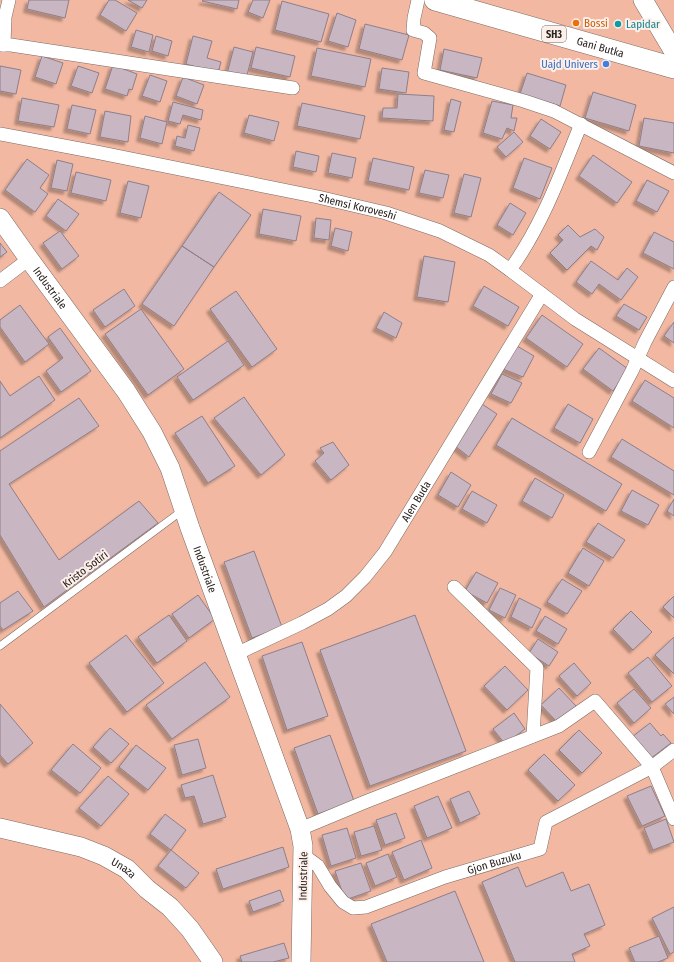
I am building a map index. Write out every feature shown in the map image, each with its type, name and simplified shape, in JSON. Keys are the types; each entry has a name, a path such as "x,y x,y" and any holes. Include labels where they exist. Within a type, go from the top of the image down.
{"main road":[{"name":"Gani Butka","path":"435,0 674,68"},
{"path":"643,0 674,52"},
{"name":"Industriale","path":"0,218 126,391 152,432 170,468 300,829 303,846 301,962"},
{"name":"Unaza","path":"0,828 81,847 104,856 127,869 170,907 190,929 213,962"}],"street":[{"path":"418,0 413,30 424,33 430,38 424,73 524,100 554,111 674,173"},
{"path":"6,3 2,45 293,88"},
{"path":"510,270 523,252 543,216 581,124"},
{"name":"Shemsi Koroveshi","path":"0,134 250,183 386,214 440,231 489,255 575,319 674,381"},
{"path":"0,281 29,259"},
{"path":"589,452 674,287"},
{"name":"Alen Buda","path":"236,654 328,609 346,596 365,577 385,552 542,294"},
{"path":"454,587 537,668 533,736"},
{"path":"300,829 372,799 559,726 595,701 652,767 674,819"},
{"name":"Gjon Buzuku","path":"303,855 318,866 330,886 343,902 353,908 366,907 445,877 540,849 546,822 652,767 674,750"}],"lane":[{"name":"Kristo Sotiri","path":"0,646 184,510"}],"shaded area":[{"path":"0,0 674,0 674,962 0,962"}],"building":[{"path":"29,0 69,0 65,18 27,9"},
{"path":"109,0 115,0 137,13 126,31 100,15"},
{"path":"128,0 147,0 142,8"},
{"path":"239,0 237,9 202,1"},
{"path":"253,0 270,0 263,18 248,12"},
{"path":"282,1 329,14 321,42 275,30"},
{"path":"337,13 356,20 348,47 328,41"},
{"path":"365,24 409,35 402,60 359,49"},
{"path":"136,30 153,35 149,52 131,47"},
{"path":"156,36 172,41 168,56 152,51"},
{"path":"193,36 212,41 207,58 221,62 218,73 186,64"},
{"path":"234,47 253,52 246,79 227,74"},
{"path":"256,47 295,56 290,77 251,68"},
{"path":"317,48 371,59 365,87 311,76"},
{"path":"444,49 482,58 477,78 440,70"},
{"path":"42,56 63,63 56,84 35,77"},
{"path":"113,65 137,74 132,90 129,89 127,96 105,89"},
{"path":"0,66 21,70 16,94 0,91"},
{"path":"78,66 99,73 92,93 71,86"},
{"path":"382,68 409,72 406,93 379,89"},
{"path":"527,73 566,85 560,106 520,94"},
{"path":"150,75 167,81 160,102 142,96"},
{"path":"183,77 204,85 197,104 176,96"},
{"path":"593,92 636,105 629,131 585,118"},
{"path":"398,94 434,96 433,121 382,118 383,108 397,108"},
{"path":"22,98 59,105 54,127 18,121"},
{"path":"451,99 461,102 454,132 444,130"},
{"path":"492,101 513,105 511,118 517,118 514,131 507,128 502,139 483,133"},
{"path":"173,102 203,110 201,120 183,115 180,124 168,121"},
{"path":"302,103 365,116 360,139 297,126"},
{"path":"72,105 96,110 90,134 67,129"},
{"path":"105,111 131,116 128,142 100,137"},
{"path":"249,115 279,122 274,141 244,133"},
{"path":"145,116 167,122 162,144 140,138"},
{"path":"644,118 674,123 674,153 639,146"},
{"path":"541,119 561,132 550,149 530,136"},
{"path":"188,125 200,128 194,151 175,146 177,136 185,138"},
{"path":"514,132 523,142 506,157 497,147"},
{"path":"296,151 319,156 316,172 293,167"},
{"path":"332,153 356,158 352,178 328,173"},
{"path":"593,155 632,182 617,203 579,176"},
{"path":"373,158 414,167 409,190 368,181"},
{"path":"524,158 552,168 540,199 513,188"},
{"path":"27,159 49,175 40,188 48,194 35,212 5,190"},
{"path":"57,160 73,164 67,191 51,188"},
{"path":"425,170 449,175 443,198 419,193"},
{"path":"76,172 111,180 106,201 71,193"},
{"path":"464,174 481,178 471,217 454,213"},
{"path":"647,180 669,191 657,212 636,201"},
{"path":"128,181 149,186 141,218 120,213"},
{"path":"219,192 251,215 214,267 182,246"},
{"path":"58,199 79,214 66,231 46,216"},
{"path":"510,203 526,213 513,235 497,225"},
{"path":"263,209 301,216 296,241 259,234"},
{"path":"316,218 331,220 329,240 314,238"},
{"path":"568,225 580,237 595,229 604,237 597,250 591,246 567,270 550,253 563,240 558,235"},
{"path":"335,228 352,232 348,251 331,246"},
{"path":"60,231 79,256 62,269 43,243"},
{"path":"654,232 674,242 674,269 643,253"},
{"path":"0,243 7,252 0,257"},
{"path":"182,246 214,267 174,326 142,304"},
{"path":"424,256 455,262 448,302 417,297"},
{"path":"591,261 618,280 627,268 638,277 621,300 599,284 592,294 576,282"},
{"path":"484,286 519,307 508,326 473,306"},
{"path":"124,289 135,306 105,327 93,310"},
{"path":"236,291 277,349 252,367 210,309"},
{"path":"624,304 647,317 639,330 616,316"},
{"path":"20,305 49,344 25,362 0,327 0,320"},
{"path":"141,309 184,369 148,395 105,334"},
{"path":"384,312 402,323 396,338 376,328"},
{"path":"542,315 583,344 567,367 526,338"},
{"path":"674,322 674,343 664,336"},
{"path":"60,328 91,371 61,392 46,371 63,358 48,337"},
{"path":"228,341 244,365 193,400 177,377"},
{"path":"517,346 534,356 523,377 503,369"},
{"path":"599,348 628,369 613,391 583,369"},
{"path":"502,374 522,383 511,403 491,394"},
{"path":"39,376 55,400 0,438 0,381 10,396"},
{"path":"645,380 674,398 674,428 632,401"},
{"path":"244,397 285,455 261,475 214,418"},
{"path":"79,398 99,426 9,484 59,560 139,501 158,523 44,607 0,535 0,451"},
{"path":"482,404 497,414 469,457 455,446"},
{"path":"568,404 593,419 580,443 554,428"},
{"path":"202,416 235,466 208,483 175,433"},
{"path":"512,418 622,484 606,511 496,445"},
{"path":"622,439 674,471 674,495 611,457"},
{"path":"333,442 349,465 331,480 315,461 324,453 320,448"},
{"path":"451,472 471,485 458,507 438,495"},
{"path":"535,478 564,495 552,518 522,501"},
{"path":"632,490 659,505 648,525 621,511"},
{"path":"472,491 497,505 487,523 462,509"},
{"path":"674,499 674,516 667,511"},
{"path":"598,523 625,540 613,558 586,542"},
{"path":"583,548 604,561 589,586 568,573"},
{"path":"254,551 282,627 252,638 224,562"},
{"path":"476,572 498,583 487,603 465,591"},
{"path":"562,579 582,591 567,614 547,602"},
{"path":"500,588 516,595 505,618 489,610"},
{"path":"18,591 33,611 3,630 0,626 0,603"},
{"path":"198,595 215,619 189,638 172,614"},
{"path":"674,596 674,618 663,607"},
{"path":"519,598 541,609 532,628 511,617"},
{"path":"631,611 652,632 633,650 613,629"},
{"path":"169,615 187,641 157,663 138,637"},
{"path":"415,615 466,751 370,786 320,650"},
{"path":"545,616 567,629 558,644 536,631"},
{"path":"126,635 164,683 127,712 89,663"},
{"path":"674,637 674,674 655,655"},
{"path":"538,639 558,652 549,666 529,653"},
{"path":"302,642 328,716 287,730 262,656"},
{"path":"648,657 672,686 652,702 628,673"},
{"path":"205,662 230,697 172,739 146,705"},
{"path":"574,663 591,683 577,696 559,676"},
{"path":"505,666 528,690 507,710 484,686"},
{"path":"559,688 576,706 558,723 541,705"},
{"path":"634,689 651,708 634,723 617,703"},
{"path":"674,697 674,714 665,704"},
{"path":"0,704 33,743 8,764 0,755"},
{"path":"514,713 525,729 505,744 493,729"},
{"path":"650,723 661,736 663,734 671,743 650,759 632,737"},
{"path":"110,728 129,744 111,763 93,747"},
{"path":"579,730 602,753 582,773 559,750"},
{"path":"330,735 354,801 318,814 294,748"},
{"path":"198,739 206,768 182,775 174,745"},
{"path":"73,744 101,768 80,793 51,770"},
{"path":"136,745 166,768 148,790 119,767"},
{"path":"544,754 575,785 558,801 528,770"},
{"path":"213,775 226,817 203,824 194,796 185,798 181,785"},
{"path":"108,776 129,794 101,826 79,808"},
{"path":"651,786 665,816 642,826 627,796"},
{"path":"469,791 480,814 460,823 450,799"},
{"path":"438,796 452,828 427,838 414,806"},
{"path":"396,813 405,838 385,845 376,820"},
{"path":"165,814 186,830 171,850 150,834"},
{"path":"666,819 674,842 653,850 644,828"},
{"path":"374,826 382,850 361,856 354,832"},
{"path":"347,828 356,858 331,866 322,835"},
{"path":"421,840 432,868 404,880 392,852"},
{"path":"283,847 289,867 223,889 216,869"},
{"path":"171,850 199,873 186,888 158,866"},
{"path":"388,854 397,877 375,886 366,863"},
{"path":"361,863 371,891 345,900 335,871"},
{"path":"518,867 526,887 563,872 571,891 589,884 605,925 584,934 590,946 572,954 575,962 515,962 482,882"},
{"path":"280,890 284,901 253,912 249,901"},
{"path":"455,891 484,962 387,962 371,924"},
{"path":"674,907 674,952 670,954 652,918"},
{"path":"659,936 668,958 658,962 635,962 629,948"},
{"path":"284,943 289,958 273,962 242,962 240,956"}],"place":[{"name":"Bossi","path":"576,23"},
{"name":"Lapidar","path":"618,24"},
{"name":"Uajd Univers","path":"606,64"}]}
